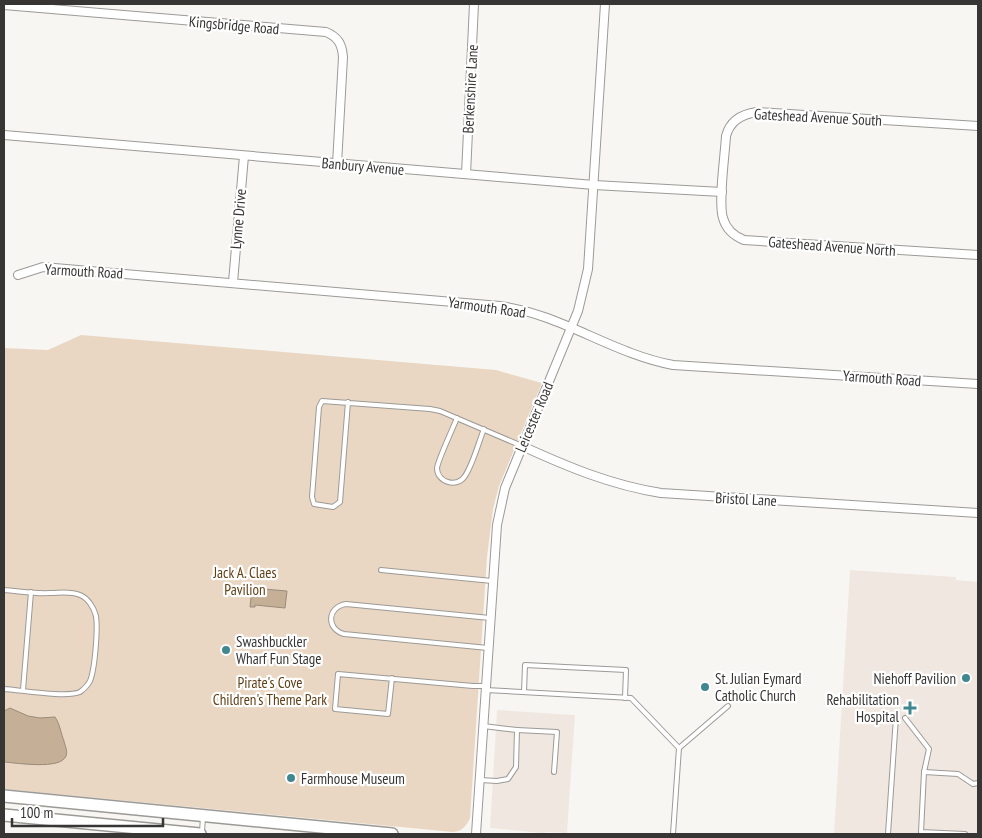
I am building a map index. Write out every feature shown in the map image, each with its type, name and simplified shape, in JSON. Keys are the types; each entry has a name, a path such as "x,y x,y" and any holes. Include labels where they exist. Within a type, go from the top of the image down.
{"main road":[{"path":"4,796 392,834"},
{"path":"4,815 201,834"}],"street":[{"name":"Berkenshire Lane","path":"466,174 474,4"},
{"name":"Leicester Road","path":"476,834 496,525 506,488 522,446 572,328 588,269 605,4"},
{"name":"Kingsbridge Road","path":"4,5 74,7 326,32 334,36 343,48 337,164"},
{"name":"Gateshead Avenue South","path":"722,192 728,129 738,118 748,113 757,112 978,126"},
{"name":"Banbury Avenue","path":"4,135 594,185 722,192"},
{"name":"Lynne Drive","path":"232,282 244,156"},
{"name":"Gateshead Avenue North","path":"722,192 721,210 725,225 737,238 744,240 978,255"},
{"name":"Yarmouth Road","path":"18,275 43,267 509,307 572,328 638,355 673,365 978,384"},
{"name":"Bristol Lane","path":"522,446 587,475 661,493 978,513"}],"lane":[{"path":"348,402 340,502 334,507 318,506 314,504 312,496 319,407 322,400 348,402 430,409 457,418 522,446"},
{"path":"457,418 437,468 440,478 445,482 456,482 465,477 484,430"},
{"path":"381,570 492,581"},
{"path":"4,590 58,592 80,595 88,601 95,614 96,626 93,665 89,682 79,692 70,695 4,689"},
{"path":"23,690 31,592"},
{"path":"488,648 344,634 335,630 330,621 332,612 346,604 490,618"},
{"path":"524,692 525,665 626,670 625,698"},
{"path":"392,678 388,714 335,709 338,674 392,678 524,692 631,698 679,748"},
{"path":"674,833 679,748 728,706"},
{"path":"888,834 896,718"},
{"path":"905,718 929,750 924,772 921,832 965,834"},
{"path":"483,726 557,732 554,772"},
{"path":"480,780 498,781 508,779 516,767 517,730"},
{"path":"924,772 958,774 973,784 978,783"},
{"path":"201,834 203,816"}],"shaded area":[{"name":"Rehabilitation Hospital","path":"850,570 956,577 956,580 978,582 978,834 834,834"},
{"path":"252,588 287,591 285,608 255,605 255,607 250,607"},
{"path":"10,708 28,716 40,718 55,717 67,750 66,756 56,763 38,765 4,762 4,711"},
{"path":"497,710 575,715 567,833 542,833 490,828"}],"green space":[{"name":"Jack A. Claes Pavilion","path":"81,335 496,370 542,383 499,486 493,509 487,557 470,818 463,828 453,832 4,789 4,348 48,350"}],"place":[{"name":"Swashbuckler Wharf Fun Stage","path":"226,650"},
{"name":"Niehoff Pavilion","path":"966,678"},
{"name":"St. Julian Eymard Catholic Church","path":"705,687"},
{"name":"Rehabilitation Hospital","path":"910,708"},
{"name":"Farmhouse Museum","path":"291,778"}],"park label":[{"name":"Pirate's Cove Children's Theme Park","path":"270,690"}]}
